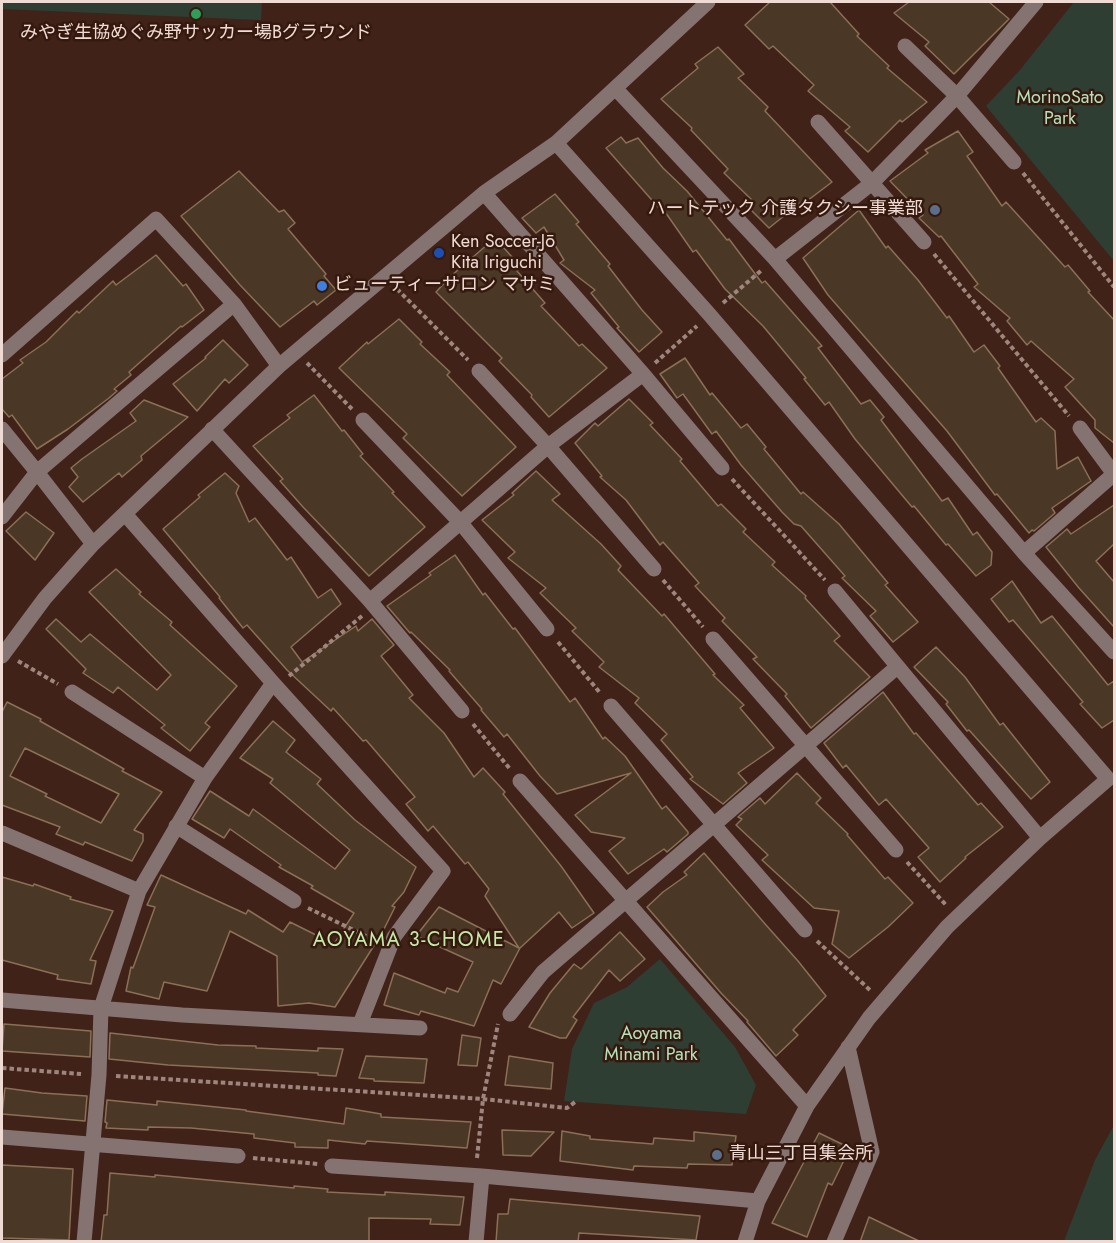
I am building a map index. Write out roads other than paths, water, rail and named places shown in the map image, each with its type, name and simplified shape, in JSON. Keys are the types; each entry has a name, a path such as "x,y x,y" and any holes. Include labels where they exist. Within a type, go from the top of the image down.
{"street":[{"path":"2,655 45,598 93,544 279,366 484,193 556,143 708,2"},
{"path":"775,259 872,183 957,96 1033,3"},
{"path":"905,46 957,96 1014,162"},
{"path":"616,89 775,259 1024,553 1114,652"},
{"path":"818,122 924,242"},
{"path":"556,143 709,314 1111,776 1040,838 957,917 883,1002 807,1106 758,1201 745,1242"},
{"path":"484,193 722,468"},
{"path":"2,355 156,219 234,304 279,366"},
{"path":"2,517 37,472 234,304"},
{"path":"479,371 548,446 654,569"},
{"path":"372,604 460,522 548,446 643,374"},
{"path":"363,420 460,522 547,629"},
{"path":"1024,553 1114,474 1080,428"},
{"path":"2,429 93,544"},
{"path":"212,429 372,604 462,711"},
{"path":"125,514 274,684 443,871 394,937 360,1024"},
{"path":"835,591 1040,838"},
{"path":"713,639 896,850"},
{"path":"510,1014 543,972 897,666"},
{"path":"84,1242 99,1075 100,1008 140,891 205,778 274,684"},
{"path":"72,692 205,778"},
{"path":"611,706 805,930"},
{"path":"520,781 807,1106"},
{"path":"176,826 294,901"},
{"path":"2,833 140,891"},
{"path":"2,1000 182,1015 420,1028"},
{"path":"834,1242 872,1152 848,1047"},
{"path":"2,1137 238,1156"},
{"path":"332,1166 482,1176 758,1201"},
{"path":"476,1242 482,1176"}],"place":[{"name":"みやぎ生協めぐみ野サッカー場Bグラウンド","path":"196,14"},
{"name":"ハートテック 介護タクシー事業部","path":"935,210"},
{"name":"Ken Soccer-Jō Kita Iriguchi","path":"439,253"},
{"name":"ビューティーサロン マサミ","path":"322,286"},
{"name":"青山三丁目集会所","path":"717,1155"}],"district":[{"name":"AOYAMA 3-CHOME","path":"409,941"}],"park label":[{"name":"MorinoSato Park","path":"1060,109"},
{"name":"Aoyama Minami Park","path":"651,1045"}]}
